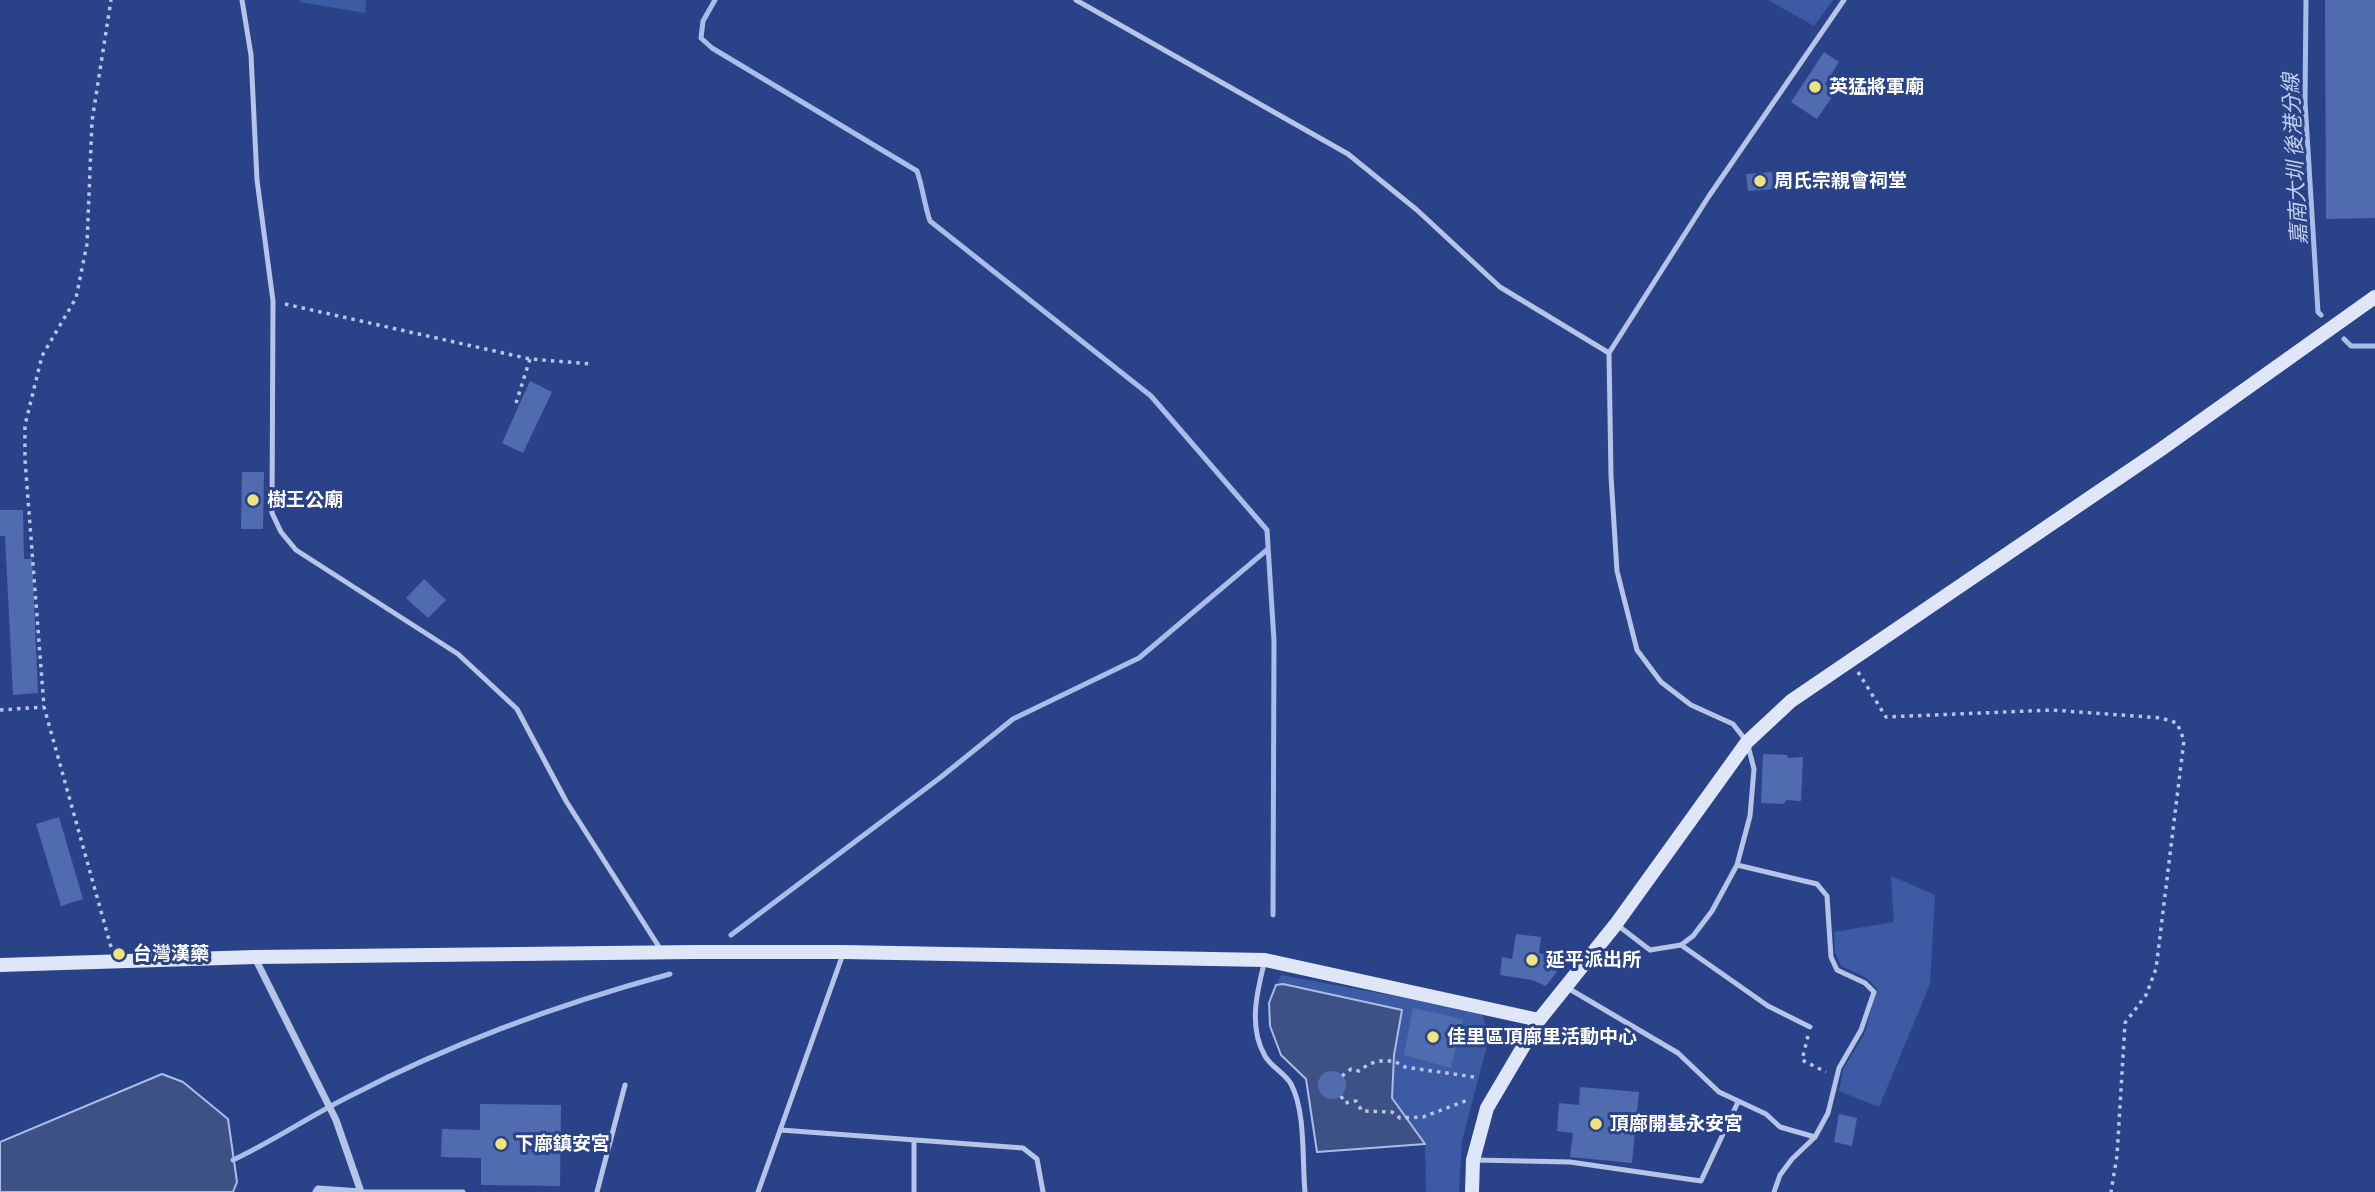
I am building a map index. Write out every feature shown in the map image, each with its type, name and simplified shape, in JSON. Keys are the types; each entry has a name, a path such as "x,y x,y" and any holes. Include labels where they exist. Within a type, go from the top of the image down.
{"street":[{"path":"1472,1192 1473,1160 1487,1108 1539,1020 1616,924 1747,742 1791,701 2160,450 2375,297"},
{"path":"0,965 255,957 843,952 1265,960 1539,1020"},
{"path":"255,957 336,1120 360,1192 318,1189 316,1192"}],"lane":[{"path":"242,0 251,55 257,180 273,301 272,513 281,532 296,550 458,654 517,709 566,801 663,953"},
{"path":"1076,0 1348,153 1417,210 1500,287 1609,353"},
{"path":"1616,924 1650,950 1681,945 1693,936 1712,911 1737,865 1751,816 1754,769 1747,742 1732,724 1691,705 1661,682 1637,650 1617,571 1611,476 1609,353 1709,196 1844,0"},
{"path":"1737,865 1817,884 1827,896 1831,957 1837,970 1865,983 1874,992 1861,1030 1839,1068 1828,1113 1815,1137 1786,1167 1774,1192"},
{"path":"1681,945 1769,1006 1810,1027"},
{"path":"758,1192 843,952"},
{"path":"1265,960 1255,999 1258,1037 1265,1057 1290,1083 1299,1109 1304,1192"},
{"path":"1564,986 1678,1053 1719,1092 1766,1114 1780,1127 1815,1137"},
{"path":"597,1192 625,1086"},
{"path":"1473,1160 1570,1162 1701,1181 1738,1102"},
{"path":"780,1130 1023,1148 1037,1159 1043,1192"},
{"path":"914,1140 914,1192"},
{"path":"360,1192 463,1192"}],"path":[{"path":"111,0 92,121 87,244 76,298 42,356 25,425 24,460 44,707 114,960"},
{"path":"273,301 530,359 592,364"},
{"path":"516,403 530,359"},
{"path":"1851,661 1886,717 2052,710 2161,718 2177,723 2183,740 2162,934 2156,969 2146,995 2125,1023 2117,1156 2111,1192"},
{"path":"0,710 44,707"},
{"path":"1810,1027 1802,1060 1837,1078"},
{"path":"1342,1076 1351,1069 1359,1071 1368,1064 1394,1061 1405,1067 1474,1077"},
{"path":"1341,1096 1345,1103 1356,1101 1362,1111 1392,1112 1400,1118 1423,1117 1468,1100"}],"shaded area":[{"path":"366,0 365,13 300,2"},
{"path":"1768,0 1833,0 1814,26"},
{"path":"1891,876 1935,895 1930,984 1879,1107 1839,1091 1843,1069 1864,1035 1877,989 1867,978 1841,966 1835,952 1834,932 1894,922"},
{"path":"1281,975 1482,1015 1490,1034 1462,1141 1459,1192 1426,1192 1425,1144 1317,1152 1306,1080 1281,1055 1270,1026 1269,1003"},
{"path":"1283,984 1402,1010 1394,1055 1392,1098 1425,1144 1317,1152 1306,1079 1281,1055 1270,1026 1269,1003 1276,985"},
{"path":"162,1074 183,1082 228,1119 237,1182 233,1192 0,1192 0,1142"}],"building":[{"path":"2325,0 2375,0 2375,218 2326,219"},
{"name":"英猛將軍廟","path":"1824,52 1839,62 1825,84 1836,91 1817,119 1791,102"},
{"name":"周氏宗親會祠堂","path":"1772,172 1773,189 1748,191 1746,174"},
{"path":"530,381 552,392 523,453 502,443"},
{"name":"樹王公廟","path":"242,472 264,472 263,529 241,529"},
{"path":"0,510 23,510 24,559 32,559 38,693 13,695 5,536 0,536"},
{"path":"424,579 446,600 428,618 406,598"},
{"path":"1763,754 1787,755 1788,758 1803,757 1801,801 1786,800 1784,804 1761,803"},
{"path":"59,817 83,899 61,906 36,824"},
{"name":"延平派出所","path":"1516,934 1541,937 1539,953 1565,961 1546,986 1532,980 1500,975 1502,957 1512,959"},
{"name":"佳里區頂廍里活動中心","path":"1413,1008 1463,1019 1451,1068 1404,1055"},
{"path":"1332,1071 1342,1075 1346,1085 1342,1095 1332,1099 1322,1095 1318,1085 1322,1075"},
{"name":"頂廍開基永安宮","path":"1580,1087 1639,1092 1632,1163 1570,1157 1573,1133 1557,1131 1559,1103 1579,1105"},
{"name":"下廍鎮安宮","path":"480,1104 561,1105 560,1186 481,1185 481,1158 441,1157 442,1129 480,1130"},
{"path":"1839,1114 1857,1118 1852,1146 1834,1142"}],"waterway":[{"path":"715,0 703,21 701,38 712,48 917,171 930,221 1151,396 1267,530 1274,641 1273,915"},
{"name":"嘉南大圳 後港分線","path":"2306,0 2305,102 2318,312 2321,315"},
{"name":"嘉南大圳 後港分線","path":"2344,339 2351,346 2375,346"},
{"path":"731,935 941,777 1013,719 1139,658 1268,549"},
{"path":"233,1160 350,1096 427,1059 547,1012 670,974"}],"place":[{"name":"英猛將軍廟","path":"1815,87"},
{"name":"周氏宗親會祠堂","path":"1760,181"},
{"name":"樹王公廟","path":"253,500"},
{"name":"台灣漢藥","path":"119,954"},
{"name":"延平派出所","path":"1532,960"},
{"name":"佳里區頂廍里活動中心","path":"1433,1037"},
{"name":"頂廍開基永安宮","path":"1596,1124"},
{"name":"下廍鎮安宮","path":"501,1144"}]}
